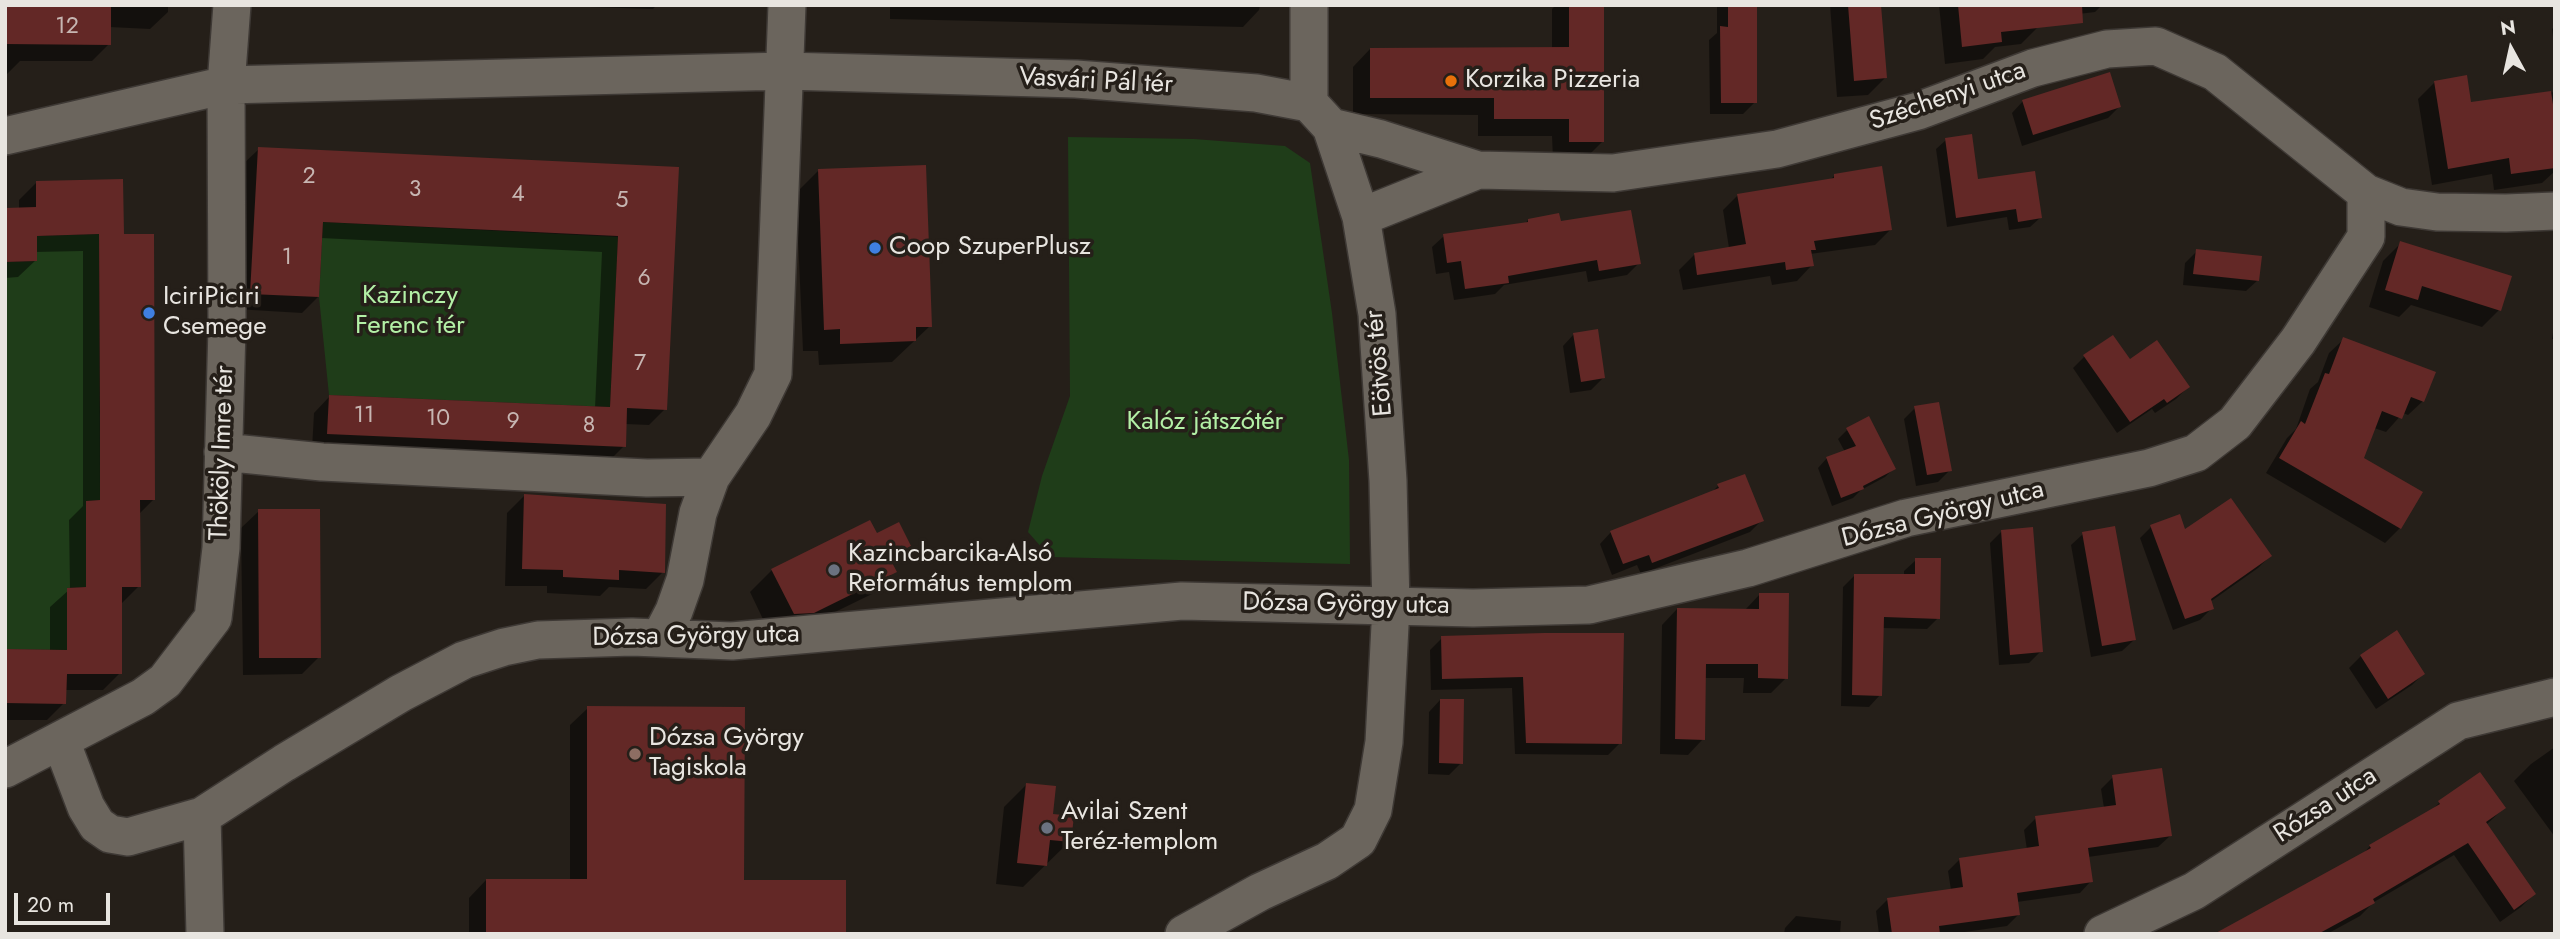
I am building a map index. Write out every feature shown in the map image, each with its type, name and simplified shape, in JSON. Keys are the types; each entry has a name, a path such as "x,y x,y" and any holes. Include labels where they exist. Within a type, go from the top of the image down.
{"street":[{"name":"Thököly Imre tér","path":"5,769 143,697 165,681 214,618 221,548 227,327 226,85 232,5"},
{"path":"660,638 674,611 685,580 698,513 711,477 753,415 773,374 787,5"},
{"path":"1309,5 1320,115"},
{"name":"Széchenyi utca","path":"1320,115 1381,139 1478,170 1613,173 1777,149 1918,111 2033,68 2107,49 2156,46 2215,72 2366,193 2401,207 2437,212 2506,214 2555,211"},
{"path":"5,136 226,85 785,71"},
{"name":"Vasvári Pál tér","path":"785,71 1076,79 1256,93 1320,115"},
{"name":"Eötvös tér","path":"1184,934 1260,892 1326,861 1358,840 1373,810 1382,755 1391,606 1388,481 1377,314 1361,217 1320,115"},
{"path":"1361,217 1478,170"},
{"name":"Dózsa György utca","path":"61,741 86,807 97,825 110,834 128,837 202,816 401,693 464,660 504,647 538,640 660,638 732,641 1182,601 1473,608 1589,605 1748,568 1906,518 2149,468 2196,453 2235,423 2298,341 2366,237 2366,193"},
{"path":"223,452 322,462 607,477 711,477"},
{"name":"Rózsa utca","path":"2103,934 2194,891 2458,721 2555,697"},
{"path":"202,816 205,934"}],"green space":[{"name":"Kalóz játszótér","path":"1068,137 1194,139 1285,146 1310,163 1332,313 1349,460 1350,564 1050,557 1028,532 1042,476 1070,396"},
{"name":"Kazinczy Ferenc tér","path":"323,222 618,237 610,407 329,395 319,297"},
{"path":"99,234 100,500 86,501 86,587 67,588 67,650 5,649 5,262 37,261 37,236"}],"building":[{"path":"5,5 111,5 111,45 5,44"},
{"path":"1569,5 1604,5 1604,142 1569,142 1569,119 1494,119 1494,98 1370,98 1370,48 1569,47"},
{"path":"1728,5 1757,5 1757,103 1721,103 1720,26 1728,27"},
{"path":"1848,5 1881,5 1887,78 1854,81"},
{"path":"1958,5 2082,5 2083,23 2001,32 2002,42 1962,47"},
{"path":"2110,72 2121,107 2033,135 2022,100"},
{"path":"2467,75 2471,102 2551,91 2555,118 2555,168 2511,174 2509,158 2448,169 2434,81"},
{"path":"1972,134 1978,179 2035,171 2042,218 2018,222 2016,209 1956,218 1945,138"},
{"path":"258,147 679,167 667,410 627,408 626,447 327,434 329,395 610,407 618,236 323,222 319,297 250,294"},
{"name":"Coop SzuperPlusz","path":"926,165 932,327 916,327 916,341 840,344 840,329 824,330 818,169"},
{"path":"1882,166 1892,230 1814,241 1816,250 1811,250 1814,266 1786,270 1785,262 1697,275 1694,253 1746,244 1737,194 1834,178 1834,174"},
{"path":"123,179 124,234 154,234 155,500 140,500 141,587 122,587 122,674 67,674 66,704 5,703 5,649 67,650 67,588 86,587 86,501 100,500 100,414 99,234 37,236 37,261 5,262 5,208 36,207 36,181"},
{"path":"1631,210 1641,264 1599,271 1597,260 1508,276 1509,283 1465,289 1461,261 1447,263 1443,234 1528,222 1528,219 1559,213 1561,221"},
{"path":"2400,241 2512,276 2501,311 2422,286 2418,300 2385,290"},
{"path":"2196,249 2262,256 2259,281 2193,274"},
{"path":"1598,329 1605,378 1581,382 1573,333"},
{"path":"2113,335 2130,359 2157,340 2190,387 2167,403 2164,399 2130,422 2083,355"},
{"path":"2343,337 2436,372 2424,402 2411,397 2402,419 2382,411 2364,458 2423,492 2401,529 2279,458 2301,421 2305,424"},
{"path":"1939,402 1952,471 1927,475 1914,406"},
{"path":"1869,416 1896,469 1863,486 1864,489 1841,498 1826,457 1856,446 1846,428"},
{"path":"1745,474 1764,521 1652,563 1649,555 1623,564 1610,531 1719,488 1717,484"},
{"path":"524,494 666,504 665,573 619,570 619,580 563,577 563,570 522,569"},
{"path":"2231,498 2272,556 2211,599 2214,609 2185,619 2150,525 2180,514 2185,529"},
{"path":"258,509 320,509 321,658 259,658"},
{"name":"Kazincbarcika-Alsó Református templom","path":"870,520 877,533 899,522 911,546 889,557 897,572 814,613 794,614 771,569"},
{"path":"2115,526 2136,640 2102,646 2082,532"},
{"path":"2033,527 2043,652 2010,655 2001,530"},
{"path":"1915,558 1941,558 1940,619 1884,617 1882,696 1852,695 1854,574 1915,574"},
{"path":"1759,593 1789,593 1788,679 1758,678 1758,664 1706,664 1705,740 1675,739 1677,608 1759,609"},
{"path":"2397,630 2425,674 2388,699 2360,655"},
{"path":"1624,633 1622,744 1526,743 1523,677 1442,679 1441,636"},
{"path":"1440,699 1464,699 1463,764 1439,763"},
{"name":"Dózsa György Tagiskola","path":"587,706 745,707 744,880 846,880 846,934 486,934 486,879 587,879"},
{"path":"2162,768 2172,836 2088,848 2093,882 2017,893 2020,915 1939,926 1940,934 1892,934 1887,898 1963,887 1959,858 2039,846 2035,816 2116,805 2112,775"},
{"path":"2480,772 2506,808 2486,822 2536,894 2514,910 2468,843 2373,899 2375,903 2318,934 2214,934 2371,848 2369,845 2440,804 2438,801"},
{"name":"Avilai Szent Teréz-templom","path":"1026,783 1056,786 1053,814 1074,816 1071,842 1050,840 1047,866 1017,863"}],"place":[{"name":"Korzika Pizzeria","path":"1451,81"},
{"name":"Coop SzuperPlusz","path":"875,248"},
{"name":"IciriPiciri Csemege","path":"149,313"},
{"name":"Kazincbarcika-Alsó Református templom","path":"834,570"},
{"name":"Dózsa György Tagiskola","path":"635,754"},
{"name":"Avilai Szent Teréz-templom","path":"1047,828"}]}
